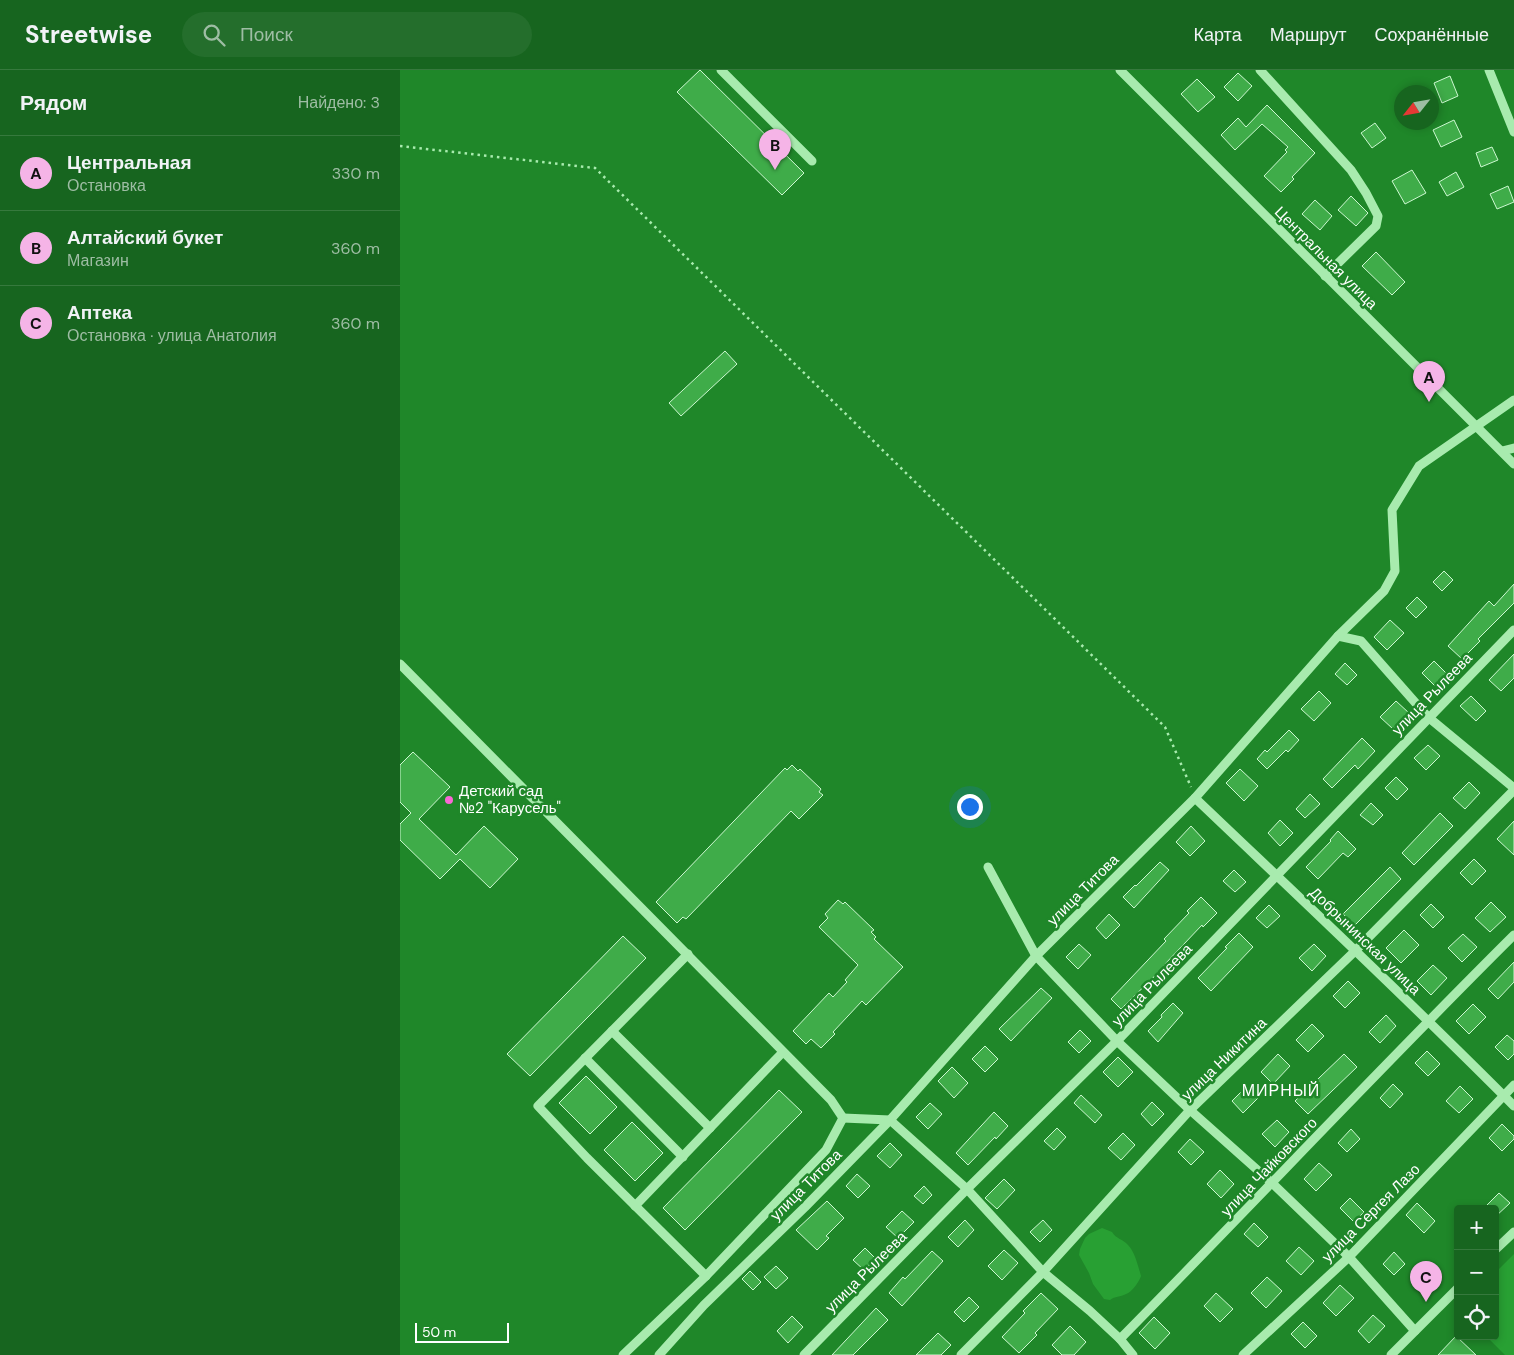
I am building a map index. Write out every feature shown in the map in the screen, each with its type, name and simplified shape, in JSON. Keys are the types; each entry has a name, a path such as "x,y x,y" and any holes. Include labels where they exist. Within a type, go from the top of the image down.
{"street":[{"path":"721,70 812,161"},
{"name":"Центральная улица","path":"1120,70 1514,464"},
{"path":"1260,70 1351,170 1378,216 1376,226 1325,276"},
{"path":"1489,70 1514,132"},
{"name":"улица Титова","path":"658,1355 704,1305 805,1207 890,1120 1036,956 1195,798 1338,636 1384,590 1395,571 1392,510 1420,466 1514,400"},
{"path":"1502,451 1514,448"},
{"name":"улица Рылеева","path":"804,1355 967,1189 1117,1041 1514,630"},
{"path":"1338,636 1361,641 1428,717 1514,789"},
{"path":"400,664 831,1100 844,1118"},
{"name":"улица Никитина","path":"961,1355 1043,1272 1190,1110 1354,952 1514,789"},
{"name":"Добрынинская улица","path":"1195,798 1354,952 1428,1020 1514,1106"},
{"path":"988,867 1036,956 1117,1041 1190,1110 1272,1183 1349,1257 1415,1331"},
{"name":"улица Чайковского","path":"1120,1339 1428,1020 1514,934"},
{"path":"688,954 538,1106 587,1158 706,1276"},
{"path":"612,1031 710,1128"},
{"path":"635,1206 783,1052"},
{"path":"585,1058 683,1157"},
{"name":"улица Сергея Лазо","path":"1243,1355 1349,1257 1514,1086"},
{"path":"844,1118 890,1120 967,1189 1043,1272 1090,1311 1120,1339 1133,1355"},
{"path":"623,1355 706,1276 826,1150 844,1118"},
{"path":"1499,1246 1514,1232"},
{"path":"1393,1354 1454,1292"}],"path":[{"path":"400,146 596,168 1165,726 1195,798"}],"green space":[{"path":"1102,1228 1112,1232 1133,1251 1141,1276 1131,1291 1110,1300 1104,1299 1093,1284 1079,1255 1085,1238"},
{"path":"1514,1254 1514,1355 1505,1355 1490,1340 1499,1340 1499,1269"}],"building":[{"path":"700,70 804,173 782,195 677,92"},
{"path":"1238,73 1252,86 1238,101 1224,87"},
{"path":"1450,76 1458,96 1442,103 1439,96 1439,85 1435,85 1434,83"},
{"path":"1197,79 1215,97 1198,112 1181,94"},
{"path":"1267,105 1315,153 1292,177 1294,179 1281,192 1264,176 1287,152 1285,150 1288,147 1262,124 1235,150 1221,135 1238,118 1246,127"},
{"path":"1454,120 1462,137 1441,147 1433,130 1439,130 1439,127"},
{"path":"1375,123 1386,138 1372,148 1361,133"},
{"path":"1492,147 1498,160 1481,167 1476,153"},
{"path":"1412,170 1426,193 1405,204 1392,181"},
{"path":"1456,172 1464,187 1447,196 1439,182"},
{"path":"1508,186 1514,202 1497,209 1490,194"},
{"path":"1351,196 1368,213 1356,226 1338,210"},
{"path":"1315,200 1332,216 1320,230 1302,214"},
{"path":"1376,252 1405,282 1392,295 1362,266"},
{"path":"725,351 737,364 681,416 669,403"},
{"path":"1444,571 1453,580 1442,591 1433,582"},
{"path":"1514,584 1514,603 1478,639 1480,641 1462,659 1448,646 1489,601 1494,606"},
{"path":"1417,597 1427,607 1416,618 1406,608"},
{"path":"1390,620 1404,633 1387,650 1374,637"},
{"path":"1514,654 1514,678 1501,691 1489,680"},
{"path":"1434,661 1447,674 1435,686 1422,673"},
{"path":"1345,663 1357,675 1347,685 1335,674"},
{"path":"1319,691 1331,703 1314,721 1301,709"},
{"path":"1471,696 1486,711 1476,721 1460,706"},
{"path":"1396,701 1409,713 1393,729 1380,717"},
{"path":"1289,730 1299,740 1288,752 1286,750 1267,769 1257,759 1265,750 1267,752"},
{"path":"1362,738 1375,751 1358,769 1355,765 1332,788 1323,779"},
{"path":"1428,745 1440,756 1426,770 1414,758"},
{"path":"413,752 450,787 419,819 456,855 484,826 518,859 490,888 460,859 440,879 400,840 400,824 411,813 400,802 400,765"},
{"path":"792,765 798,771 800,769 821,789 819,792 823,795 799,819 791,811 686,919 683,917 677,923 656,902 785,768 787,770"},
{"path":"1240,769 1258,786 1244,801 1226,783"},
{"path":"1396,777 1408,789 1397,800 1385,788"},
{"path":"1469,782 1480,793 1465,809 1453,798"},
{"path":"1310,794 1320,804 1305,818 1296,809"},
{"path":"1371,803 1383,815 1373,825 1360,815"},
{"path":"1440,813 1453,826 1414,865 1402,853"},
{"path":"1280,820 1293,833 1280,846 1268,833"},
{"path":"1514,821 1514,855 1497,839"},
{"path":"1191,826 1205,841 1190,856 1176,842"},
{"path":"1338,831 1356,849 1348,857 1343,853 1318,879 1306,867"},
{"path":"1474,859 1486,871 1472,885 1460,873"},
{"path":"1160,862 1169,870 1134,908 1123,897"},
{"path":"1390,867 1401,879 1355,925 1343,914"},
{"path":"1234,870 1246,882 1235,892 1223,881"},
{"path":"1201,897 1217,913 1203,927 1202,925 1166,965 1121,1009 1111,999 1166,941 1164,939 1189,913 1187,911"},
{"path":"838,900 843,904 845,902 874,930 871,932 876,937 874,939 903,967 866,1005 862,1001 821,1048 811,1039 806,1044 793,1031 829,993 833,997 847,982 845,980 858,965 819,927 828,918 825,914"},
{"path":"1491,902 1506,917 1490,932 1475,918"},
{"path":"1431,904 1444,917 1433,928 1420,915"},
{"path":"1269,905 1280,916 1267,928 1256,918"},
{"path":"1109,914 1120,925 1106,939 1096,928"},
{"path":"1404,930 1419,945 1401,963 1386,948"},
{"path":"1239,933 1253,947 1211,991 1198,978"},
{"path":"1463,934 1477,947 1462,962 1448,948"},
{"path":"623,936 646,958 530,1076 507,1054"},
{"path":"1079,944 1091,955 1078,969 1066,957"},
{"path":"1314,944 1326,956 1312,971 1299,958"},
{"path":"1514,962 1514,982 1498,999 1488,989"},
{"path":"1433,965 1447,978 1431,995 1417,981"},
{"path":"1348,981 1360,993 1345,1008 1333,996"},
{"path":"1041,988 1052,998 1011,1041 999,1029"},
{"path":"1173,1003 1183,1013 1158,1042 1148,1031"},
{"path":"1473,1004 1486,1017 1469,1034 1456,1021"},
{"path":"1386,1015 1396,1026 1380,1043 1369,1032"},
{"path":"1312,1024 1324,1036 1308,1052 1296,1040"},
{"path":"1080,1030 1091,1041 1079,1053 1068,1042"},
{"path":"1507,1035 1514,1041 1514,1054 1508,1060 1495,1047"},
{"path":"985,1046 998,1059 985,1072 972,1059"},
{"path":"1427,1051 1440,1064 1428,1076 1415,1063"},
{"path":"1278,1054 1290,1066 1273,1084 1261,1072"},
{"path":"1344,1054 1357,1067 1308,1114 1295,1101"},
{"path":"1118,1057 1133,1072 1118,1087 1103,1072"},
{"path":"952,1067 968,1083 954,1098 938,1081"},
{"path":"586,1076 617,1107 590,1134 559,1103"},
{"path":"1393,1084 1403,1094 1390,1108 1380,1098"},
{"path":"1247,1086 1258,1098 1243,1113 1232,1101"},
{"path":"1460,1086 1473,1099 1459,1113 1446,1101"},
{"path":"779,1090 802,1112 685,1230 663,1208"},
{"path":"1081,1095 1102,1115 1095,1123 1074,1103"},
{"path":"1152,1102 1164,1114 1152,1126 1141,1114"},
{"path":"930,1103 942,1114 928,1129 916,1117"},
{"path":"994,1112 1008,1126 968,1165 956,1153"},
{"path":"1277,1120 1289,1132 1275,1147 1262,1134"},
{"path":"632,1122 663,1153 635,1181 604,1150"},
{"path":"1502,1124 1514,1136 1514,1139 1502,1151 1489,1138"},
{"path":"1057,1128 1066,1137 1054,1150 1044,1141"},
{"path":"1351,1129 1360,1139 1347,1152 1338,1143"},
{"path":"1123,1133 1135,1145 1121,1160 1108,1148"},
{"path":"1190,1139 1204,1152 1191,1165 1178,1152"},
{"path":"890,1143 902,1155 890,1168 877,1156"},
{"path":"1319,1163 1332,1175 1316,1191 1304,1179"},
{"path":"1220,1170 1234,1184 1221,1198 1207,1184"},
{"path":"857,1174 870,1186 858,1198 846,1186"},
{"path":"1004,1179 1015,1190 997,1209 985,1198"},
{"path":"924,1186 932,1195 923,1204 914,1196"},
{"path":"1499,1193 1510,1203 1499,1213 1499,1205 1487,1205"},
{"path":"1350,1198 1364,1212 1354,1222 1340,1208"},
{"path":"827,1201 844,1218 826,1236 829,1238 817,1250 796,1230"},
{"path":"1417,1203 1435,1221 1424,1233 1406,1215"},
{"path":"902,1211 914,1222 898,1238 886,1227"},
{"path":"965,1220 974,1230 958,1247 948,1237"},
{"path":"1043,1220 1052,1230 1040,1242 1030,1232"},
{"path":"1254,1223 1268,1237 1258,1247 1244,1234"},
{"path":"1299,1247 1314,1261 1301,1275 1286,1261"},
{"path":"865,1248 876,1259 864,1270 853,1260"},
{"path":"1004,1250 1018,1263 1002,1280 988,1266"},
{"path":"932,1251 943,1261 902,1306 889,1293 903,1277 905,1279"},
{"path":"1394,1252 1405,1264 1394,1275 1383,1264"},
{"path":"1428,1265 1438,1275 1423,1290 1413,1280"},
{"path":"776,1266 788,1278 776,1289 764,1277"},
{"path":"750,1271 761,1282 753,1290 742,1279"},
{"path":"1267,1277 1282,1291 1266,1308 1251,1293"},
{"path":"1340,1285 1354,1298 1336,1316 1323,1303"},
{"path":"1041,1293 1058,1309 1035,1333 1037,1335 1019,1353 1002,1337 1025,1313 1023,1311"},
{"path":"1216,1293 1233,1309 1220,1322 1204,1306"},
{"path":"969,1297 979,1307 964,1322 954,1312"},
{"path":"876,1308 888,1320 853,1355 832,1355"},
{"path":"1373,1315 1385,1326 1369,1343 1358,1331"},
{"path":"792,1316 803,1327 788,1343 777,1331"},
{"path":"1154,1317 1170,1333 1155,1349 1139,1333"},
{"path":"1303,1322 1317,1336 1305,1348 1291,1334"},
{"path":"1070,1326 1086,1342 1074,1355 1062,1355 1052,1345"},
{"path":"938,1333 951,1345 941,1355 916,1355"},
{"path":"1454,1338 1454,1340 1460,1340 1476,1355 1438,1355"}],"place":[{"name":"Алтайский букет","path":"775,170"},
{"name":"Центральная","path":"1429,402"},
{"name":"Детский сад №2 \"Карусель\"","path":"449,800"},
{"name":"Аптека","path":"1426,1302"}],"district":[{"name":"МИРНЫЙ","path":"1281,1090"}]}
